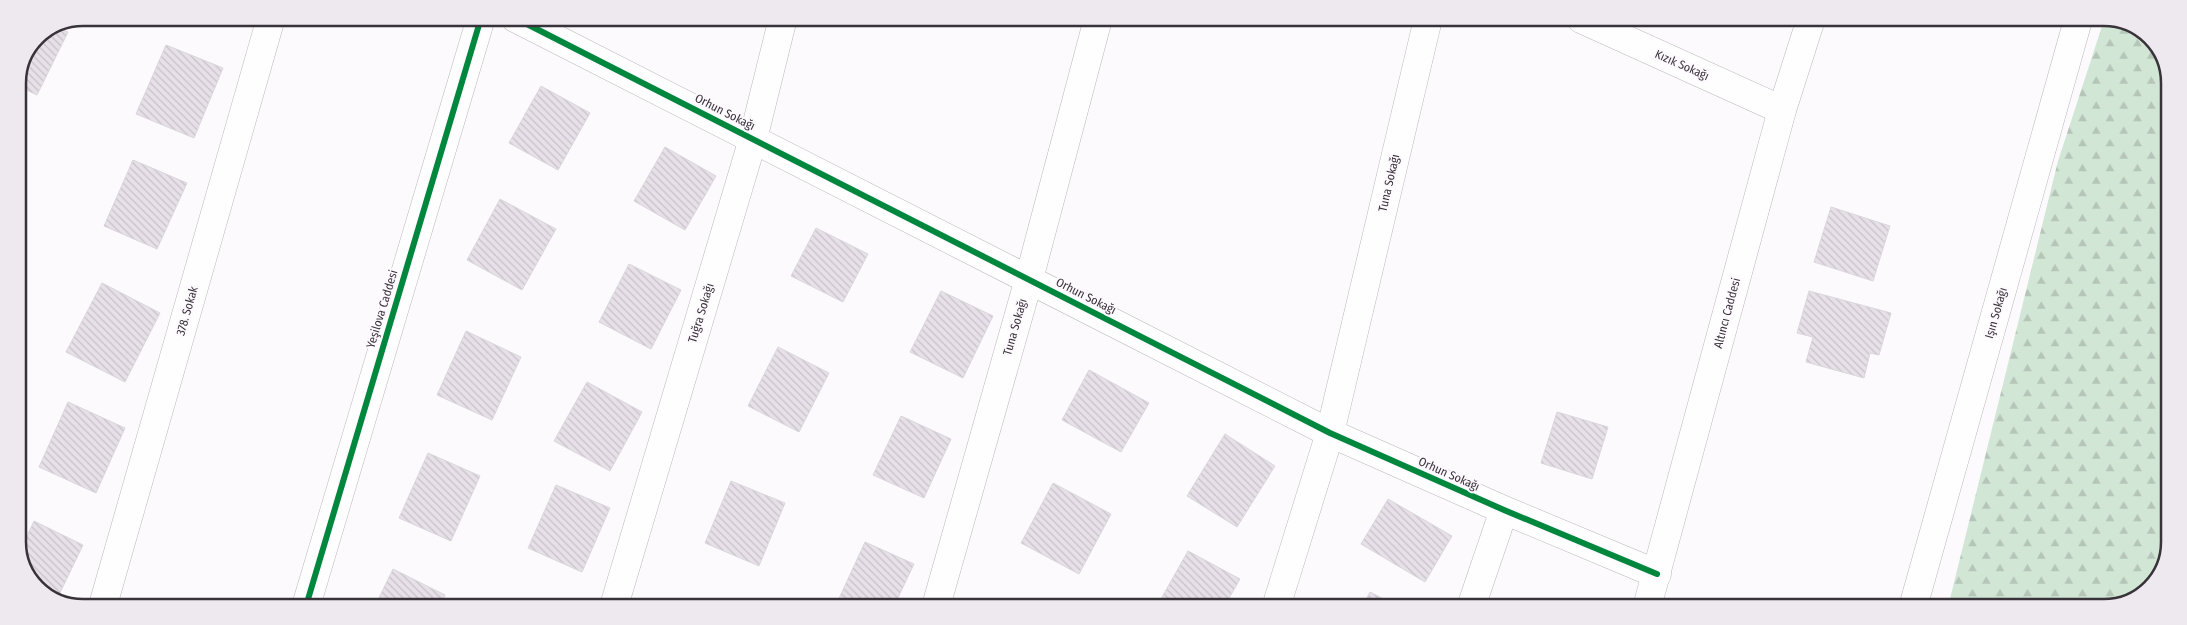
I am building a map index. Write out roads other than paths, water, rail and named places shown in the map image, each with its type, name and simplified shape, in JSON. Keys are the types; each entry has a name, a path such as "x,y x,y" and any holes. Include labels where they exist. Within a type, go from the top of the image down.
{"street":[{"name":"378. Sokak","path":"105,599 269,26"},
{"name":"Yeşilova Caddesi","path":"308,599 478,26"},
{"name":"Orhun Sokağı","path":"531,26 1330,433 1504,510 1657,574"},
{"name":"Tuğra Sokağı","path":"616,599 753,139 782,26"},
{"name":"Tuna Sokağı","path":"938,599 1029,279 1096,26"},
{"name":"Tuna Sokağı","path":"1278,599 1330,433 1426,26"},
{"name":"Kızık Sokağı","path":"1596,26 1782,110"},
{"name":"Altıncı Caddesi","path":"1649,599 1782,110 1809,26"},
{"name":"Işın Sokağı","path":"1915,599 2076,26"},
{"path":"1475,599 1504,510"}]}
